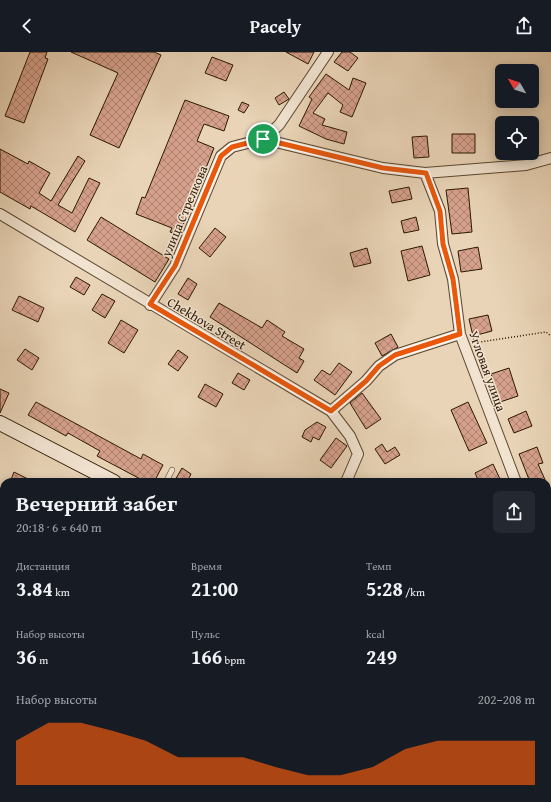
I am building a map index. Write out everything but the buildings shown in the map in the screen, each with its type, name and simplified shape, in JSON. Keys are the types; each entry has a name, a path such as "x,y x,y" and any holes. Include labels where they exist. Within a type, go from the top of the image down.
{"street":[{"name":"улица Стрелкова","path":"150,304 175,266 221,156 232,147 263,139 279,124 328,52"},
{"path":"263,139 383,168 426,173 526,165 551,158"},
{"name":"Угловая улица","path":"426,173 440,211 443,244 453,279 460,334 514,478"},
{"name":"Chekhova Street","path":"0,214 331,411 350,436 358,454 348,478"},
{"path":"331,411 366,381 379,366 395,355 460,334"},
{"path":"0,423 106,478"}],"lane":[{"path":"168,478 172,470"},
{"path":"268,802 276,802"}],"path":[{"path":"460,334 480,342 546,332 551,336"}],"route":[{"path":"263,139 383,168 426,173 440,211 443,244 453,279 460,334 395,355 379,366 366,381 331,411 150,304 175,266 221,156 232,147 263,139"}]}
